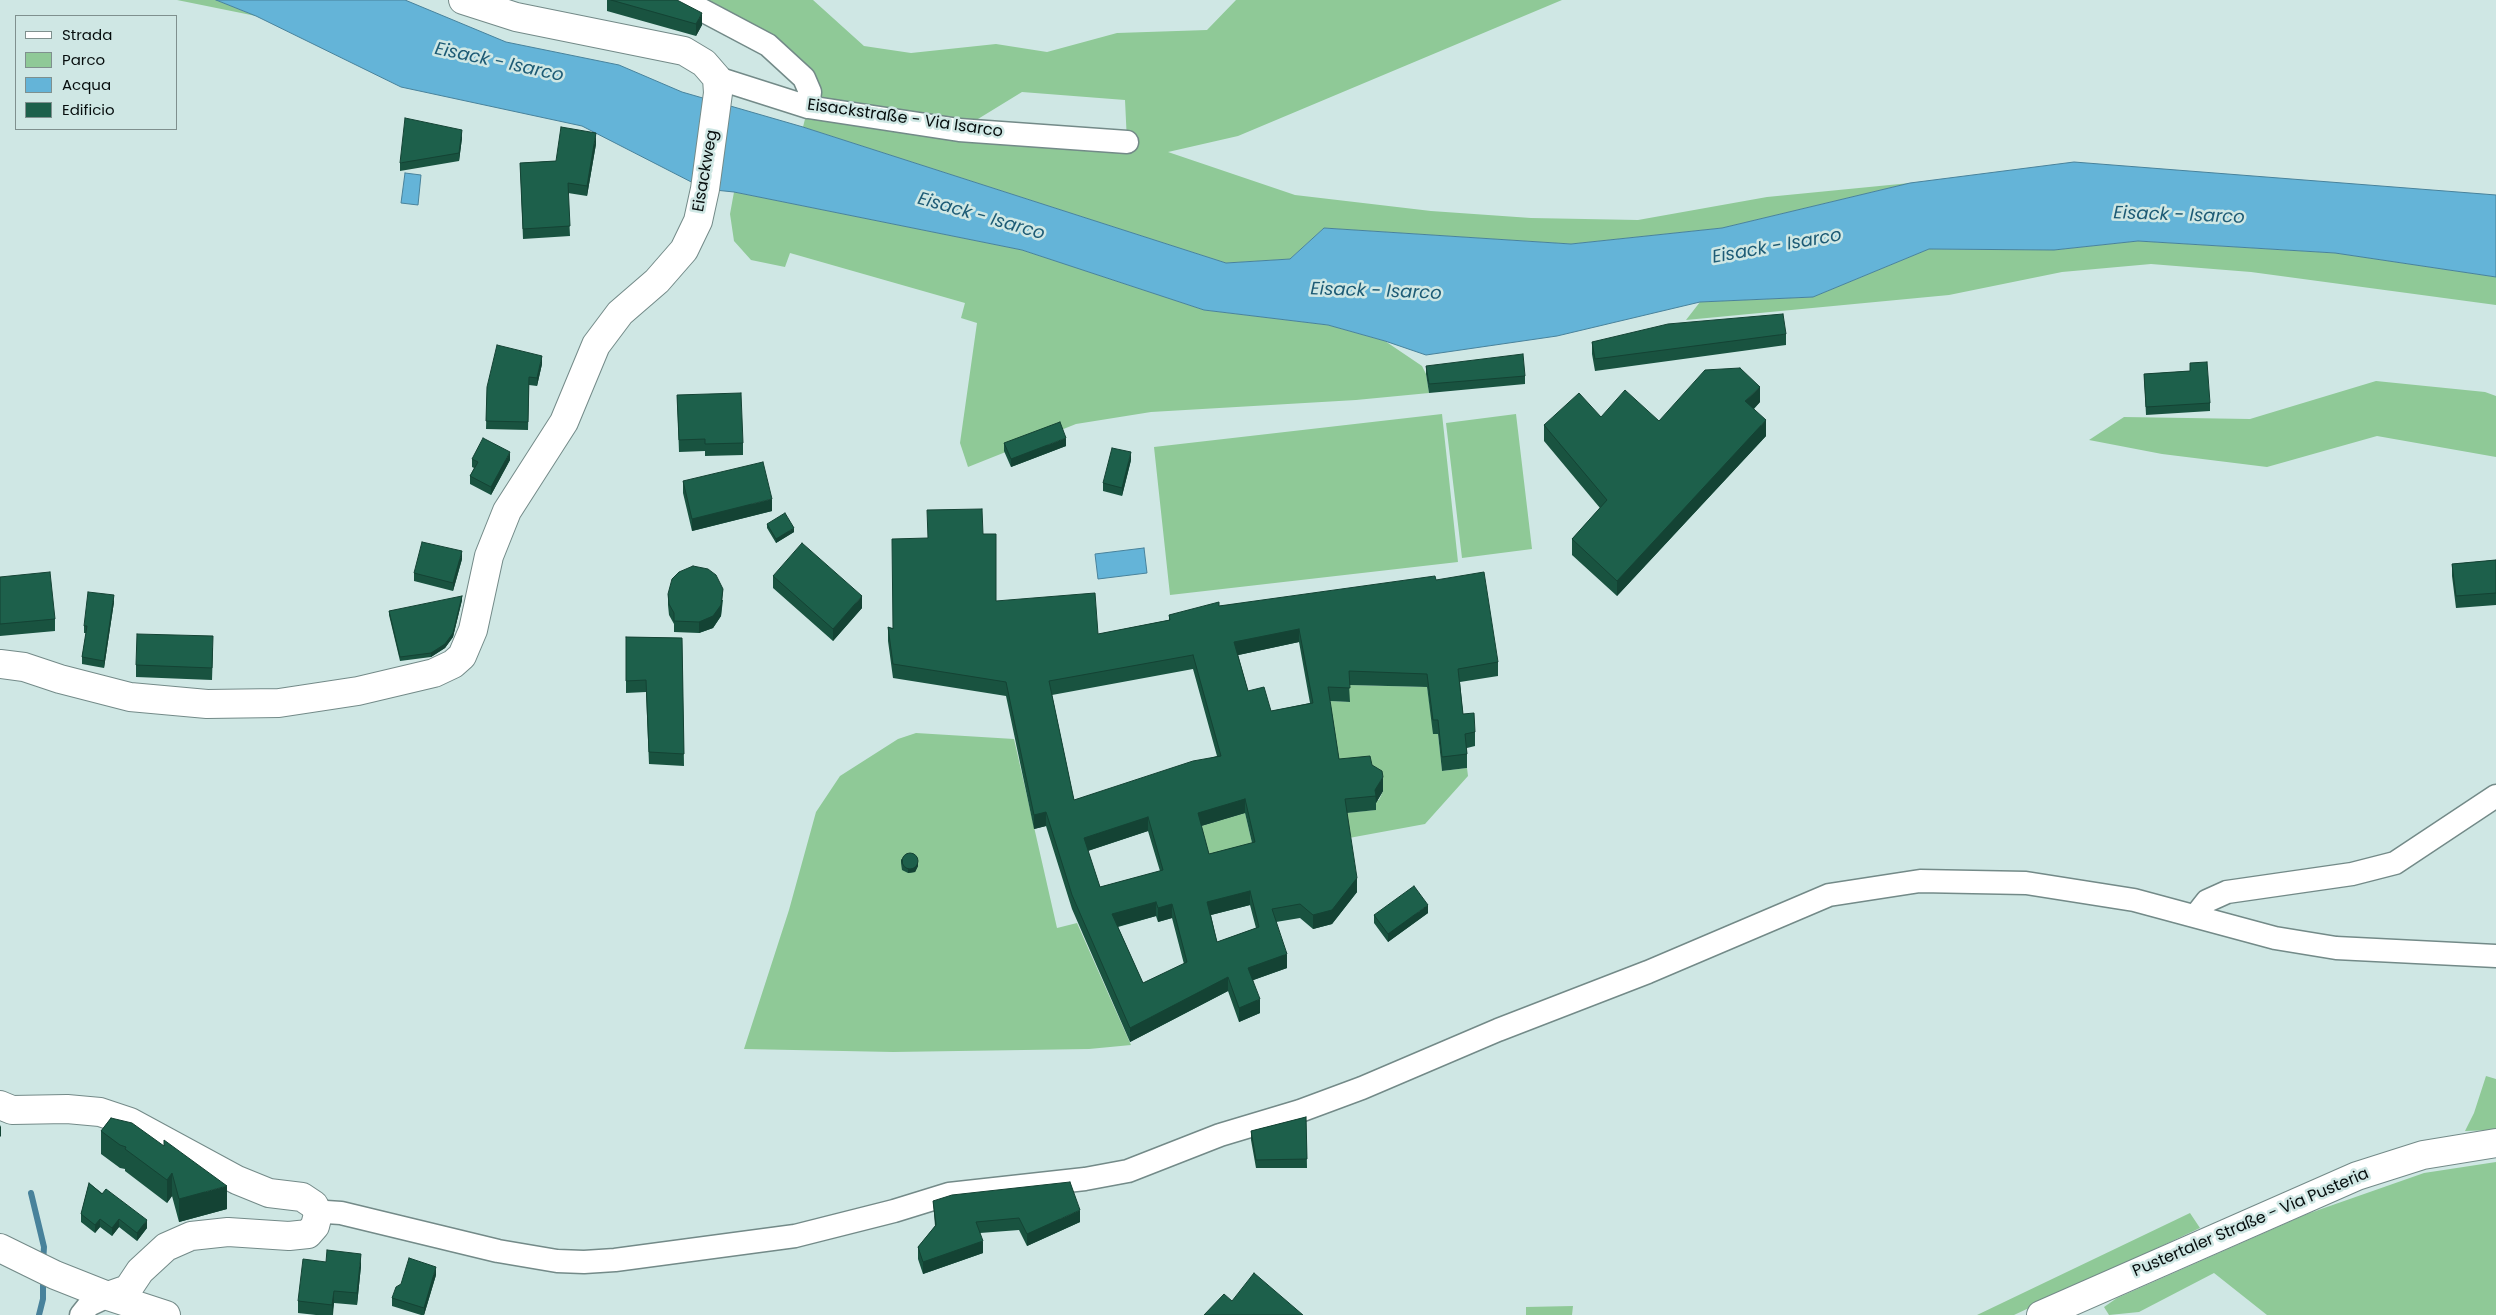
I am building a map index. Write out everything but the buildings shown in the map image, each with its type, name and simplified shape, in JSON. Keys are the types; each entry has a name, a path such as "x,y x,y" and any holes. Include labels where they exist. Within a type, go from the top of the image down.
{"street":[{"name":"Eisackstraße - Via Isarco","path":"464,0 516,17 684,51 704,63 718,85 808,107 959,130 1127,142"},
{"path":"683,0 768,45 804,78 810,92 808,107"},
{"name":"Eisackweg","path":"0,664 24,667 60,679 130,697 207,704 279,703 358,691 434,672 453,664 468,645 490,556 507,511 564,422 600,339 620,313 657,281 684,250 698,220 705,189 718,85"},
{"path":"2196,915 2207,901 2227,892 2352,874 2395,863 2412,854 2426,842 2496,796"},
{"path":"318,1214 326,1212 341,1213 498,1251 557,1261 615,1260 795,1236 894,1211 949,1194 1076,1180 1128,1171 1220,1135 1300,1111 1362,1088 1498,1030 1648,972 1829,895 1920,881 2026,883 2134,900 2196,915 2275,938 2336,948 2496,956"},
{"path":"0,1106 12,1110 68,1109 100,1112 130,1122 237,1180 269,1193 302,1197 314,1205 318,1214 316,1226 308,1234 289,1236 228,1232 191,1236 166,1248 140,1271 128,1288 89,1305 81,1315"},
{"name":"Pustertaler Straße - Via Pusteria","path":"2041,1315 2357,1176 2423,1155 2496,1143"},
{"path":"0,1248 55,1275 108,1296 166,1315"}],"green space":[{"path":"177,0 216,0 256,16"},
{"path":"683,0 813,0 864,46 911,53 996,44 1047,52 1117,33 1207,30 1236,0 1562,0 1238,136 1168,152 1295,195 1431,211 1531,218 1638,220 1767,197 1910,183 1722,228 1571,244 1324,228 1290,259 1226,263 803,127 808,107 804,78","holes":["1022,92 1125,100 1127,142 960,130"]},
{"path":"734,192 1022,250 1204,310 1328,325 1385,341 1422,366 1426,374 1429,393 1356,400 1151,412 1076,424 968,467 960,443 977,323 961,318 965,303 790,253 785,267 751,260 734,241 730,214"},
{"path":"2138,241 2335,253 2496,277 2496,305 2251,272 2151,264 2062,272 1949,295 1686,320 1700,302 1813,297 1929,249 2054,250"},
{"path":"2376,381 2485,392 2496,396 2496,457 2377,436 2267,467 2162,454 2089,440 2124,417 2250,419"},
{"path":"1442,414 1458,562 1170,595 1154,447"},
{"path":"1516,414 1532,549 1462,558 1446,423"},
{"path":"1349,685 1427,687 1434,734 1438,734 1442,771 1467,768 1468,776 1425,824 1349,838 1345,813 1375,810 1374,801 1379,800 1383,791 1339,773 1330,718 1331,701 1349,702"},
{"path":"916,733 1014,739 1057,928 1077,923 1131,1045 1089,1049 893,1052 744,1049 789,910 816,812 840,776 898,739"},
{"path":"1245,813 1255,856 1209,868 1198,827"},
{"path":"2486,1076 2496,1079 2496,1130 2465,1131 2474,1113"},
{"path":"2496,1162 2496,1315 2267,1315 2214,1273 2139,1312 2109,1315 2104,1307 2117,1298 2307,1214 2424,1173"},
{"path":"2190,1213 2200,1228 2014,1315 1977,1315"},
{"path":"1573,1306 1572,1315 1526,1315 1526,1307"}],"water":[{"name":"Eisack - Isarco","path":"216,0 405,0 506,42 619,65 682,92 803,127 1226,263 1290,259 1324,228 1571,244 1722,228 1910,183 2074,162 2496,195 2496,277 2335,253 2138,241 2054,250 1929,249 1813,297 1700,302 1557,336 1426,355 1328,325 1204,310 1022,250 734,192 705,189 582,126 401,87 256,16"},
{"path":"405,173 421,175 418,205 401,203"},
{"path":"1144,548 1147,573 1098,579 1095,554"}],"waterway":[{"path":"31,1193 44,1247 43,1262"},
{"path":"39,1315 43,1299 43,1277"}]}
